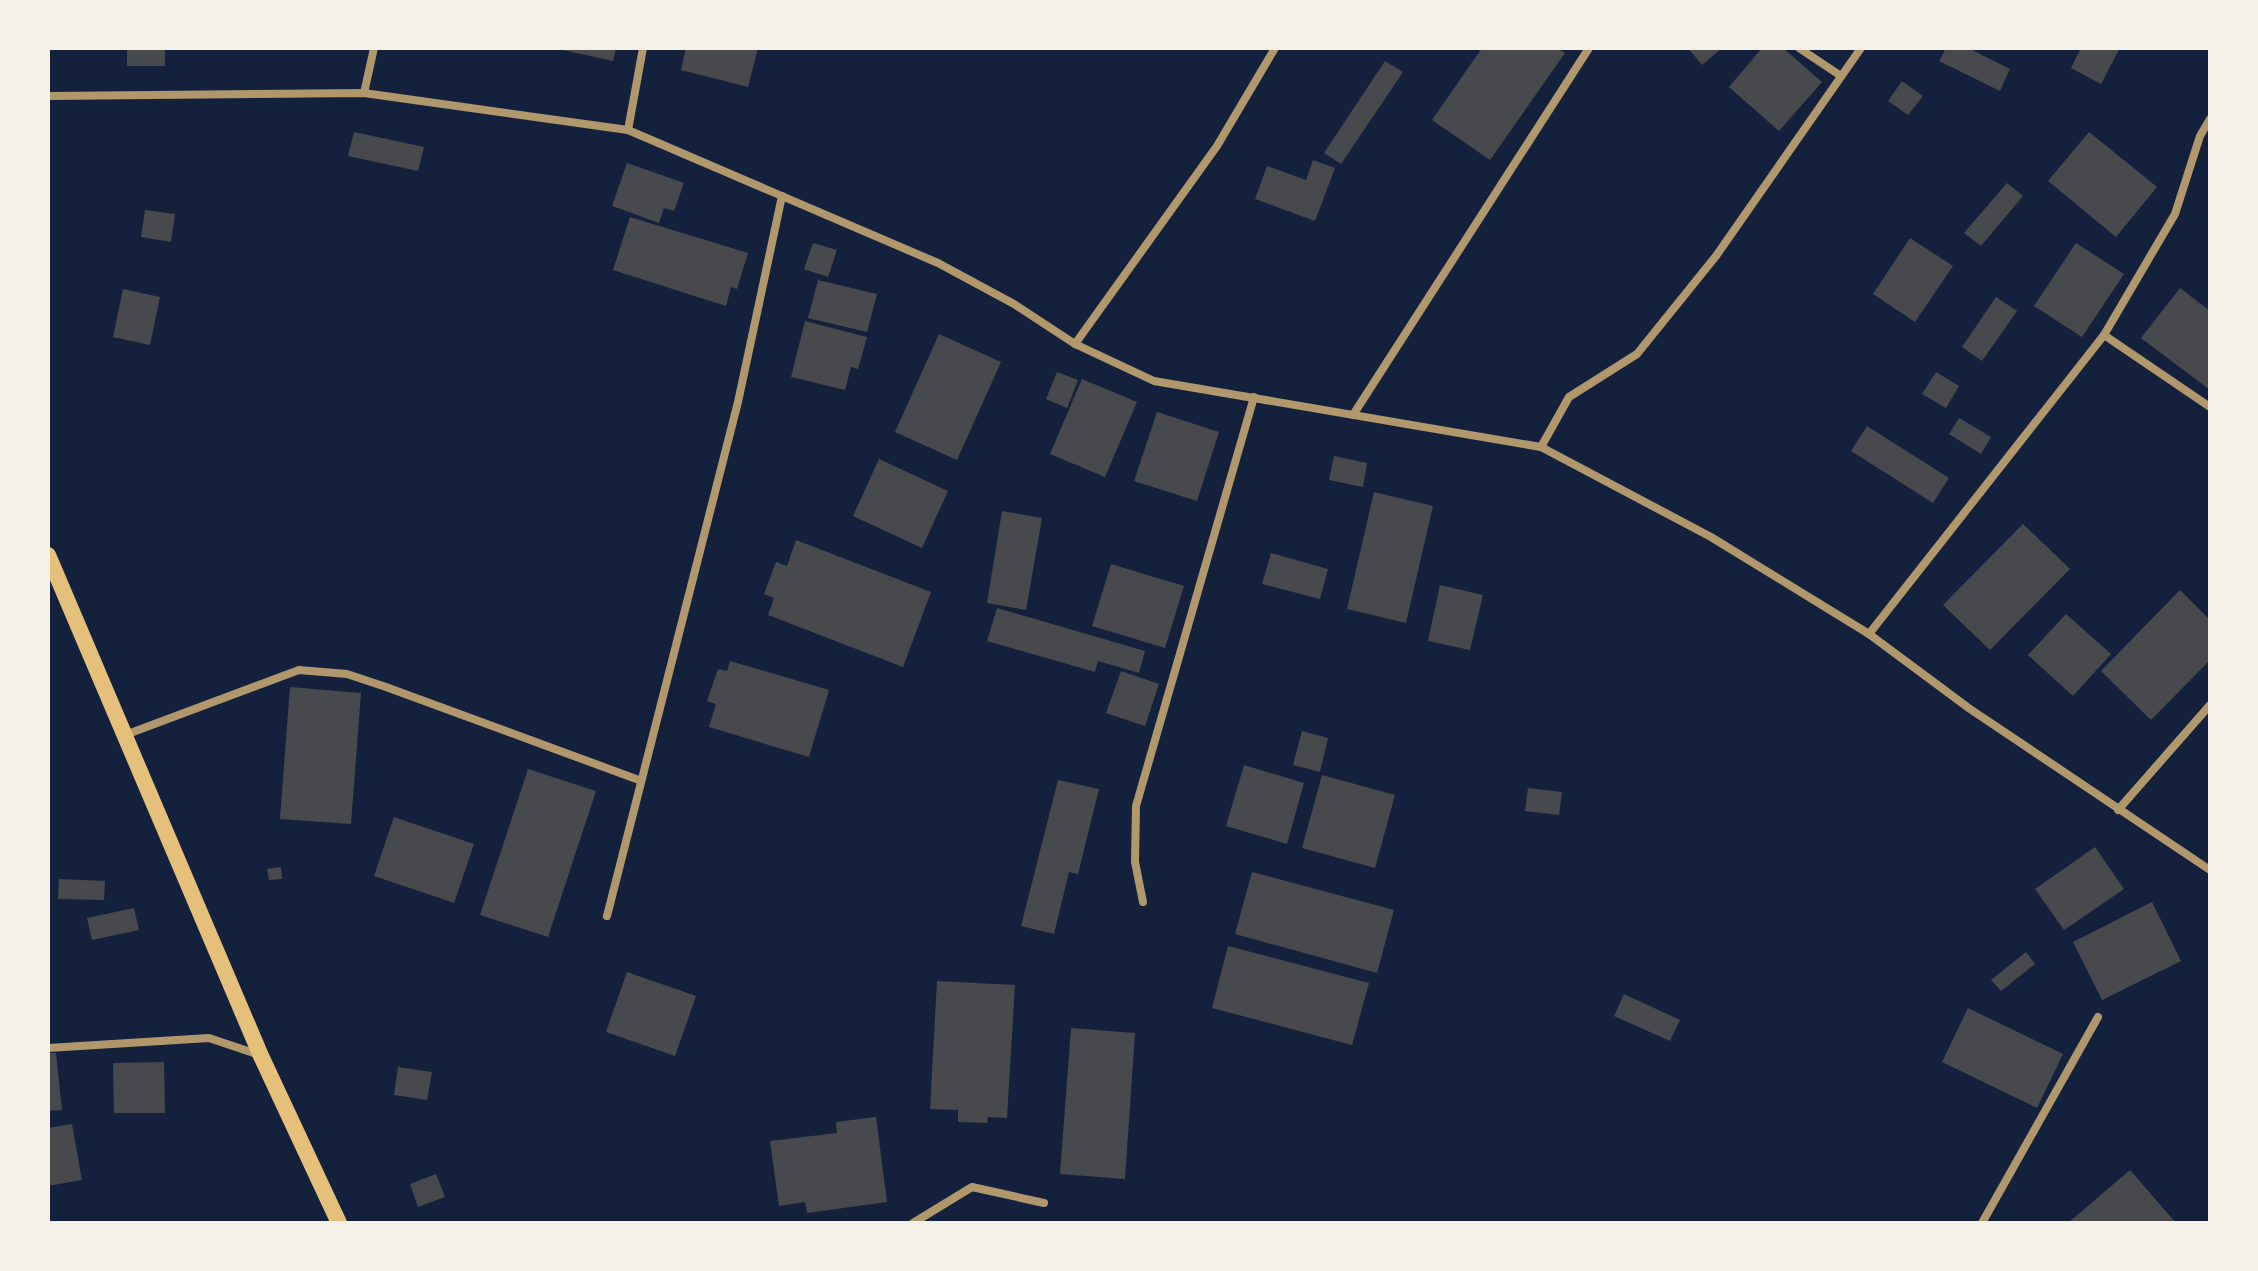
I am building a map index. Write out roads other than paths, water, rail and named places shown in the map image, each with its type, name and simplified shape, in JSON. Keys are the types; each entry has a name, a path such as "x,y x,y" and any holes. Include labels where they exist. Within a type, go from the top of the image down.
{"main road":[{"path":"48,555 261,1056 339,1223"}],"street":[{"path":"364,93 374,48"},
{"path":"628,130 643,48"},
{"path":"1075,344 1217,146 1275,48"},
{"path":"1353,415 1589,48"},
{"path":"1799,48 1841,76"},
{"path":"1541,447 1569,397 1637,354 1716,256 1861,48"},
{"path":"48,96 364,93 628,130 938,263 1014,304 1075,344 1154,381 1541,447 1711,537 1869,634 2118,810 2210,870"},
{"path":"1869,634 2104,335 2175,214 2200,136 2210,119"},
{"path":"607,916 639,780 684,623 738,402 782,196"},
{"path":"2104,335 2210,407"},
{"path":"1143,902 1135,862 1136,806 1254,397"},
{"path":"125,735 299,670 347,674 639,780"},
{"path":"2118,810 2210,705"},
{"path":"1982,1223 2098,1017"},
{"path":"48,1048 209,1038 261,1056"},
{"path":"913,1223 972,1187 1044,1203"}]}
